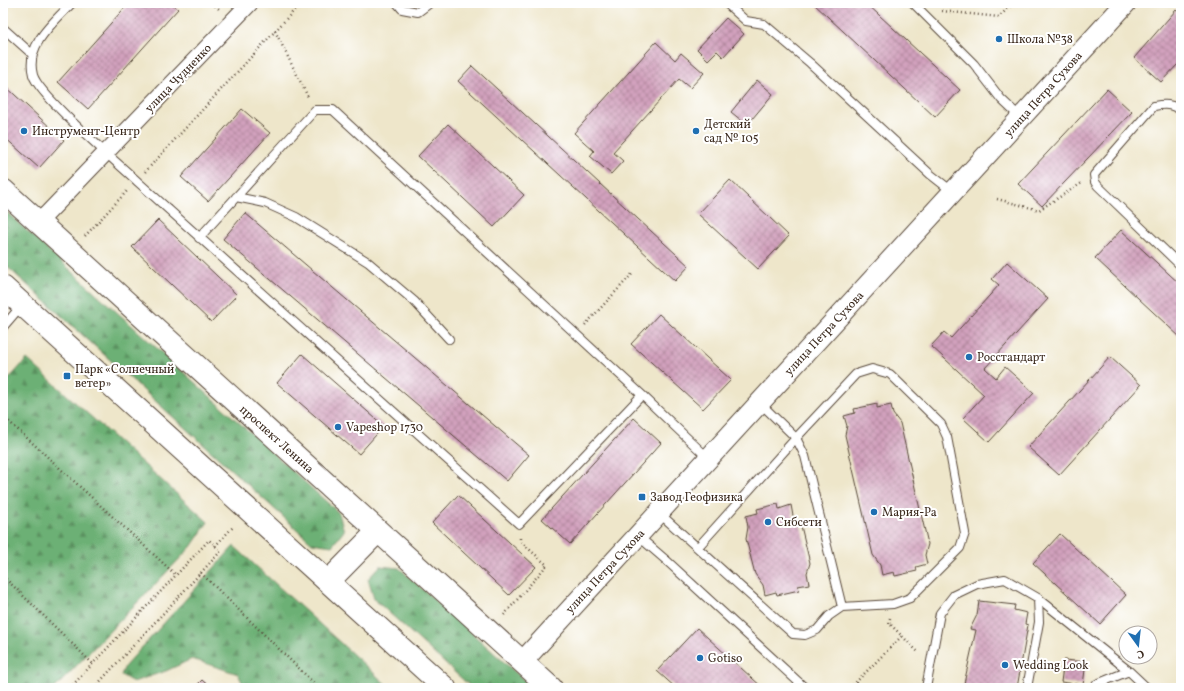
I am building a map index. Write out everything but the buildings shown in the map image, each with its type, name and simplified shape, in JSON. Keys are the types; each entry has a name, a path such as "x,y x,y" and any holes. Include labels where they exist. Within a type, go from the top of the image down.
{"main road":[{"name":"проспект Ленина","path":"3,190 551,688"},
{"path":"3,287 445,688"},
{"path":"328,582 378,531"}],"street":[{"name":"улица Чудненко","path":"38,222 250,3"},
{"name":"улица Петра Сухова","path":"522,662 1126,3"}],"lane":[{"path":"72,3 41,35 32,54 33,76 44,93 106,153 199,238 519,524 642,395"},
{"path":"396,3 402,9 418,12 430,3"},
{"path":"726,3 746,21 764,24 810,63 930,174 954,192"},
{"path":"913,3 974,64 1001,99 1021,118"},
{"path":"3,28 32,54"},
{"path":"1181,110 1168,104 1154,106 1094,175 1094,182 1181,266"},
{"path":"199,238 314,110 332,110 709,458"},
{"path":"236,197 265,203 296,217 368,262 414,301 449,339"},
{"path":"3,328 22,304"},
{"path":"659,512 793,634 805,635 817,630 829,616 842,607 893,604 910,598 960,548 965,533 947,437 941,424 890,374 872,369 856,374 698,547"},
{"path":"760,403 796,438 805,456 842,607"},
{"path":"638,536 667,560 805,688"},
{"path":"926,688 940,613 954,595 977,584 1005,579 1038,598 1129,671 1147,688"},
{"path":"1027,688 1039,622 1038,598"},
{"path":"1094,688 1097,684 1129,671"}],"path":[{"path":"85,236 301,3"},
{"path":"930,19 939,11 999,17 1014,3"},
{"path":"275,31 314,110"},
{"path":"997,199 1039,210 1094,175"},
{"path":"576,334 633,273"},
{"path":"3,416 176,575"},
{"path":"504,615 547,565 520,541 519,524"},
{"path":"215,546 234,526"},
{"path":"70,688 209,540 221,551 94,688"},
{"path":"200,573 319,688"},
{"path":"3,576 93,664"},
{"path":"889,623 930,664"},
{"path":"850,688 902,636"}],"green space":[{"path":"3,209 339,513 344,531 332,546 312,543 3,263"},
{"path":"27,359 208,522 191,547 55,688 3,688 3,385"},
{"path":"234,546 390,688 245,688 238,674 192,659 166,671 133,682 121,675 125,666"},
{"path":"380,566 399,568 533,688 472,688 374,599 368,579"}],"place":[{"name":"Школа №38","path":"999,39"},
{"name":"Инструмент-Центр","path":"24,131"},
{"name":"Детский сад № 105","path":"696,131"},
{"name":"Росстандарт","path":"969,357"},
{"name":"Парк «Солнечный ветер»","path":"67,376"},
{"name":"Vapeshop 1730","path":"338,427"},
{"name":"Завод Геофизика","path":"642,497"},
{"name":"Мария-Ра","path":"874,512"},
{"name":"Сибсети","path":"768,522"},
{"name":"Gotiso","path":"700,658"},
{"name":"Wedding Look","path":"1005,665"}]}
